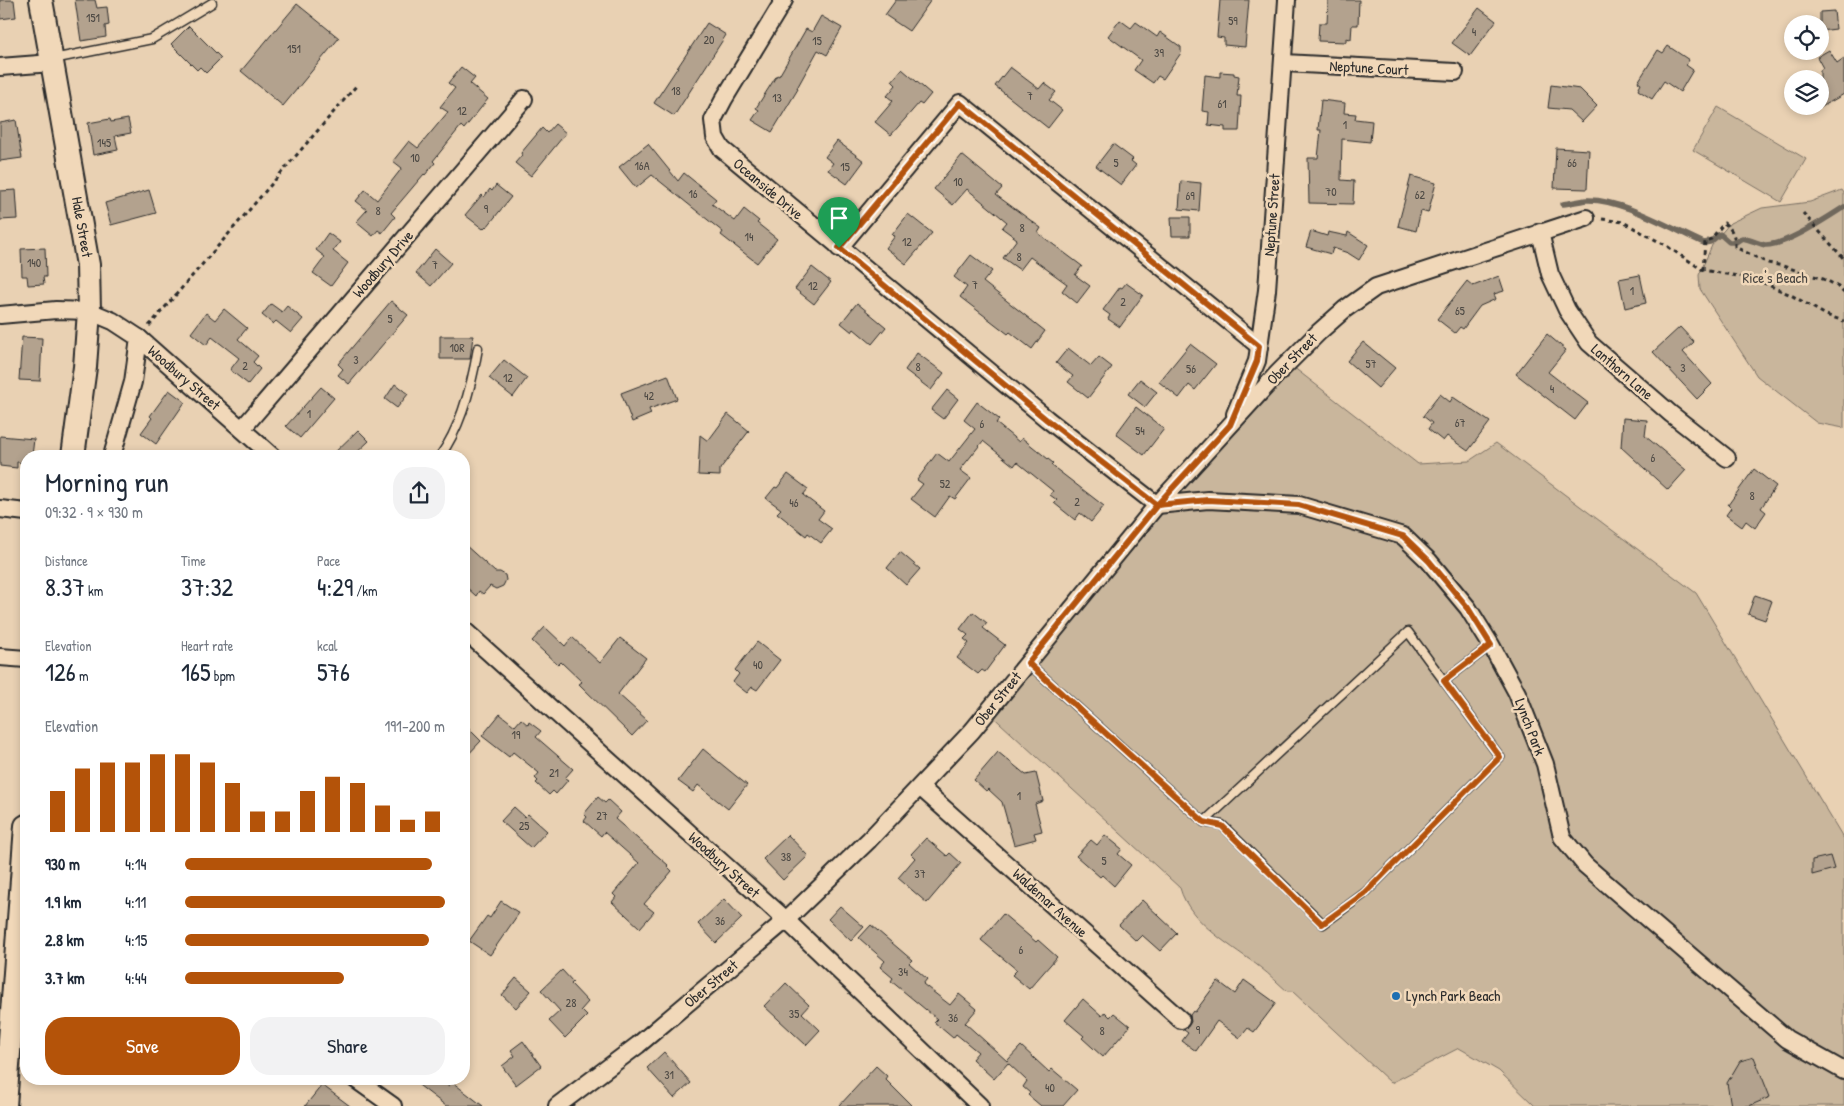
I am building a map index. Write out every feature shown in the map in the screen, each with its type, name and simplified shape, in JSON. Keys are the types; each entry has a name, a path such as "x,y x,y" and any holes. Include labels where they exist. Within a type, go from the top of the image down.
{"main road":[{"name":"Hale Street","path":"41,0 88,265 85,367 74,450"},
{"path":"5,1106 20,906"}],"street":[{"name":"Oceanside Drive","path":"784,0 713,120 715,137 722,149 1047,420 1157,505"},
{"name":"Neptune Street","path":"1230,425 1257,361 1267,290 1288,0"},
{"path":"0,67 52,61"},
{"name":"Neptune Court","path":"1284,63 1455,72"},
{"name":"Woodbury Drive","path":"242,429 524,99"},
{"path":"839,248 960,103 1259,346"},
{"name":"Ober Street","path":"556,1106 638,1045 786,920 869,840 976,726 1157,505 1319,332 1345,309 1376,288 1586,218"},
{"name":"Lanthorn Lane","path":"1540,232 1550,274 1567,310 1589,343 1671,414 1727,458"},
{"path":"0,315 56,310 88,311"},
{"name":"Woodbury Street","path":"88,311 113,321 139,338 265,450"},
{"path":"114,450 133,382 139,338"},
{"name":"Lynch Park","path":"1157,505 1208,500 1299,505 1403,536 1429,561 1468,608 1491,645 1517,693 1545,764 1562,837 1585,865 1787,1038 1844,1071"},
{"path":"0,508 20,511"},
{"name":"Woodbury Street","path":"470,635 786,920 980,1106"},
{"path":"0,657 20,658"},
{"name":"Waldemar Avenue","path":"920,787 1181,1020"},
{"path":"363,1085 393,1106"}],"lane":[{"path":"52,61 152,39 212,3"},
{"path":"444,450 454,434 473,376 478,348"},
{"path":"1028,663 1204,822 1222,826 1322,924 1365,893 1500,757 1408,632 1204,822"},
{"path":"1444,681 1491,645"}],"path":[{"path":"139,338 357,85"},
{"path":"1803,213 1844,259"},
{"path":"1586,218 1623,222 1665,245 1702,270 1755,279 1791,295 1826,315 1844,321"},
{"path":"1702,270 1706,241 1711,239 1724,223 1731,228 1735,238 1735,247 1768,263 1826,280 1844,292"}],"green space":[{"path":"1718,107 1806,159 1781,202 1693,150"},
{"name":"Rice's Beach","path":"1842,190 1844,193 1844,428 1817,423 1757,376 1700,289 1699,275 1713,243 1730,223 1762,208 1810,202"},
{"path":"1288,363 1418,464 1469,461 1496,443 1696,593 1844,839 1844,1106 1535,1106 1499,1071 1459,1048 1391,1083 1292,991 1287,991 1261,968 1203,924 1185,901 1180,888 988,712"}],"building":[{"path":"0,0 14,0 16,17 0,19"},
{"path":"75,0 95,0 97,8 107,7 109,25 105,26 106,37 81,41"},
{"path":"896,0 931,0 909,31 885,15"},
{"path":"1220,0 1249,0 1245,47 1224,45 1224,38 1217,37"},
{"path":"1328,0 1359,0 1358,25 1352,25 1351,39 1346,38 1346,42 1318,41 1319,23 1327,23"},
{"path":"297,4 339,38 283,106 241,71"},
{"path":"1479,8 1496,21 1470,56 1452,43"},
{"path":"1834,11 1836,29 1829,30 1829,15 1820,15 1820,12"},
{"path":"821,16 842,28 827,55 818,50 798,89 772,132 752,120 759,110 756,108 777,75 779,76 806,29 812,32"},
{"path":"1120,20 1131,28 1136,22 1157,37 1160,32 1181,47 1181,53 1163,79 1158,76 1153,83 1134,70 1141,60 1108,36"},
{"path":"707,23 726,35 674,116 654,103"},
{"path":"189,26 221,58 206,73 200,67 197,70 171,44"},
{"path":"1668,46 1689,60 1686,65 1693,70 1680,92 1664,81 1652,99 1638,90 1641,84 1638,82 1658,50 1663,53"},
{"path":"1829,50 1837,63 1844,58 1844,94 1829,103 1829,70 1820,70 1823,68 1819,60 1829,60"},
{"path":"461,67 475,78 470,84 488,99 464,129 461,126 433,161 435,163 391,213 395,217 382,233 378,230 373,236 356,222 367,210 356,201 365,190 377,200 402,168 393,161 409,141 418,148 448,112 440,107 455,88 448,83"},
{"path":"1010,67 1039,89 1044,83 1056,92 1049,100 1062,110 1048,128 995,86"},
{"path":"902,69 931,94 922,105 919,103 891,135 875,122 893,101 887,96 896,85 892,81"},
{"path":"1220,72 1234,73 1234,75 1239,76 1237,96 1241,96 1239,131 1225,131 1225,127 1208,125 1209,112 1202,111 1205,75 1220,77"},
{"path":"1551,85 1580,89 1597,106 1582,122 1569,110 1548,108"},
{"path":"1321,100 1345,103 1344,113 1356,114 1355,119 1372,121 1370,142 1342,139 1341,180 1354,181 1353,204 1309,203 1308,158 1318,158 1321,130 1318,130"},
{"path":"110,119 111,122 128,119 131,133 115,136 118,150 93,155 88,123"},
{"path":"16,120 22,158 0,161 0,123"},
{"path":"555,124 566,133 531,176 515,163 542,128 547,133"},
{"path":"837,141 864,161 847,184 828,170 833,163 825,157"},
{"path":"648,144 678,181 684,173 716,199 712,204 735,221 744,209 759,221 757,223 777,239 757,263 721,235 723,232 652,175 636,188 619,167"},
{"path":"1113,144 1133,159 1131,161 1136,165 1121,185 1096,166"},
{"path":"1556,148 1589,150 1587,189 1554,188"},
{"path":"962,155 1002,188 996,195 1041,228 1038,233 1082,266 1075,275 1090,286 1077,303 1062,291 1067,284 1030,257 1020,270 1003,258 1017,239 1002,228 1007,222 967,189 953,205 934,189"},
{"path":"1411,176 1436,183 1428,213 1421,211 1416,231 1398,226"},
{"path":"1181,181 1201,183 1199,211 1179,209"},
{"path":"496,185 511,197 487,227 483,229 465,215 482,195 484,197"},
{"path":"16,190 18,219 0,220 0,191"},
{"path":"149,190 156,213 111,225 105,203"},
{"path":"908,214 932,233 906,264 886,248 895,236 892,235"},
{"path":"1171,217 1190,217 1190,236 1172,236"},
{"path":"1311,231 1327,236 1328,232 1347,236 1348,232 1368,245 1359,260 1348,253 1333,248 1331,254 1306,247"},
{"path":"328,233 340,242 333,251 348,263 331,286 313,273 325,257 316,250"},
{"path":"45,248 46,277 43,277 44,284 28,285 27,276 22,276 21,249"},
{"path":"435,249 451,263 431,286 416,273"},
{"path":"971,255 992,271 983,282 1045,331 1032,349 1010,332 1008,334 960,297 967,287 954,277"},
{"path":"812,267 831,282 814,304 795,289"},
{"path":"1640,275 1646,303 1625,308 1619,279"},
{"path":"1499,276 1504,291 1494,294 1496,299 1480,306 1463,329 1460,327 1455,333 1437,319 1467,281 1473,286"},
{"path":"1126,283 1143,295 1120,327 1108,319 1110,315 1103,310 1120,287 1122,288"},
{"path":"391,301 408,315 349,384 338,375 343,369 338,364"},
{"path":"857,303 886,327 872,344 854,329 852,332 841,323"},
{"path":"271,304 282,312 287,306 303,319 291,333 276,321 273,324 262,315"},
{"path":"224,309 247,328 238,339 258,356 253,362 260,369 248,384 230,370 239,358 212,337 206,345 191,333 206,313 215,320"},
{"path":"1680,327 1694,342 1683,352 1712,384 1697,399 1653,352"},
{"path":"1547,334 1566,350 1548,372 1588,403 1575,420 1516,374"},
{"path":"440,336 473,336 470,359 440,359"},
{"path":"22,337 42,338 40,381 19,380"},
{"path":"1363,342 1395,368 1378,388 1347,361"},
{"path":"1190,344 1216,364 1195,390 1189,385 1179,398 1159,382"},
{"path":"1068,348 1091,366 1099,357 1112,367 1088,398 1068,382 1073,376 1056,363"},
{"path":"917,353 944,373 931,390 905,370"},
{"path":"504,360 527,378 513,397 489,378"},
{"path":"668,375 677,399 649,409 651,414 632,422 621,393"},
{"path":"1140,379 1157,392 1145,407 1128,394"},
{"path":"395,384 408,394 397,408 385,399"},
{"path":"321,387 334,398 300,438 286,426"},
{"path":"169,390 185,402 156,444 141,433 152,418 150,416"},
{"path":"947,390 958,399 943,419 931,410"},
{"path":"1440,394 1450,402 1453,397 1490,422 1468,451 1447,436 1443,441 1428,429 1432,423 1423,416"},
{"path":"977,402 999,419 996,423 1019,442 1022,438 1053,463 1051,465 1104,506 1091,522 1080,513 1075,520 1054,503 1057,500 1050,495 1053,491 1017,462 1014,466 983,441 960,470 971,478 955,499 950,496 935,517 911,499 923,484 917,480 937,453 949,462 975,429 964,420"},
{"path":"1136,407 1164,429 1144,455 1116,434"},
{"path":"728,414 749,431 720,469 720,476 698,475 700,435 708,441"},
{"path":"1623,418 1647,420 1645,436 1686,470 1668,490 1621,447"},
{"path":"358,430 369,441 359,450 337,450"},
{"path":"0,436 34,439 33,450 20,450 20,462 17,462 17,468 0,466"},
{"path":"1754,469 1776,486 1761,508 1766,512 1755,528 1746,521 1742,527 1726,515 1731,508 1728,505"},
{"path":"788,474 808,489 803,495 824,511 818,519 832,529 821,543 808,533 806,536 777,513 781,509 766,498"},
{"path":"470,549 495,572 505,575 506,580 503,586 496,589 490,586 483,594 479,591 476,596 470,590"},
{"path":"900,552 920,569 906,585 887,568"},
{"path":"1755,595 1772,601 1765,620 1748,614"},
{"path":"973,612 987,623 983,628 1005,645 985,672 982,670 978,674 957,658 969,643 964,639 968,635 960,629"},
{"path":"545,627 565,646 572,637 600,663 620,638 646,658 618,694 647,720 632,736 579,684 582,682 561,662 558,665 532,641"},
{"path":"757,642 780,660 757,690 752,687 747,693 733,682 739,674 735,670"},
{"path":"500,714 515,726 521,719 528,725 529,722 541,731 536,737 573,769 565,778 568,780 556,794 553,791 549,795 536,783 538,781 535,778 539,773 513,752 509,757 482,736"},
{"path":"470,730 481,741 470,753"},
{"path":"703,749 747,785 728,809 698,785 693,792 678,781"},
{"path":"998,752 1026,775 1036,773 1043,801 1035,804 1042,831 1034,833 1036,839 1014,845 1002,802 988,789 986,791 974,780"},
{"path":"598,797 605,803 608,800 621,812 615,819 668,865 672,871 644,904 654,912 640,928 612,902 616,897 613,894 639,863 604,832 601,836 584,821 587,817 584,814"},
{"path":"514,807 525,817 528,814 547,831 531,848 501,821"},
{"path":"788,835 808,856 783,880 763,859"},
{"path":"1105,835 1122,849 1118,854 1131,865 1114,886 1102,875 1100,877 1076,856 1091,840 1097,845"},
{"path":"926,838 947,856 950,853 961,863 927,903 898,878 915,858 911,854"},
{"path":"1830,856 1834,869 1812,875 1812,860"},
{"path":"724,899 742,918 716,943 698,924"},
{"path":"1142,900 1177,933 1160,951 1142,935 1136,941 1119,925"},
{"path":"501,901 519,913 490,955 470,942 470,940 487,916 490,918"},
{"path":"840,906 864,927 851,941 828,919"},
{"path":"1003,914 1057,957 1029,989 1012,975 1017,970 981,940"},
{"path":"871,925 912,960 909,963 927,979 923,984 950,1005 959,994 977,1009 965,1023 1007,1061 1021,1046 1049,1072 1052,1069 1077,1090 1063,1106 1041,1106 1028,1095 1030,1093 1023,1087 1027,1081 1008,1063 994,1079 972,1059 978,1052 956,1034 953,1038 934,1022 937,1019 891,981 893,978 880,967 885,961 859,938"},
{"path":"562,970 573,982 571,984 588,1002 581,1010 587,1016 565,1038 549,1021 560,1011 541,990"},
{"path":"516,978 531,991 516,1008 502,995"},
{"path":"1244,980 1276,1003 1254,1032 1248,1028 1240,1038 1217,1021 1196,1051 1182,1041 1188,1033 1184,1030 1191,1022 1190,1015 1193,1011 1195,1012 1218,981 1235,994"},
{"path":"786,983 809,1005 802,1013 820,1030 806,1045 764,1006"},
{"path":"1083,999 1102,1016 1105,1012 1110,1017 1114,1013 1130,1026 1103,1057 1082,1038 1084,1036 1065,1020"},
{"path":"523,1041 541,1066 516,1085 502,1066 515,1056 511,1050"},
{"path":"664,1052 691,1083 674,1098 647,1068"},
{"path":"1754,1057 1770,1097 1749,1106 1731,1106 1727,1083 1740,1061"},
{"path":"876,1066 887,1076 885,1079 912,1106 839,1106"},
{"path":"322,1085 350,1106 305,1106"},
{"path":"419,1085 456,1085 483,1106 446,1106"}],"waterway":[{"path":"1563,204 1586,200 1600,201 1630,209 1704,243 1710,242 1720,234 1729,242 1736,242 1742,238 1765,245 1783,241 1794,236 1844,207"}],"place":[{"name":"Lynch Park Beach","path":"1396,996"}],"route":[{"path":"839,248 960,103 1259,346 1257,361 1230,425 1157,505 1208,500 1299,505 1403,536 1429,561 1468,608 1491,645 1444,681 1500,757 1365,893 1322,924 1222,826 1204,822 1028,663 1157,505 1047,420 839,248"}]}
